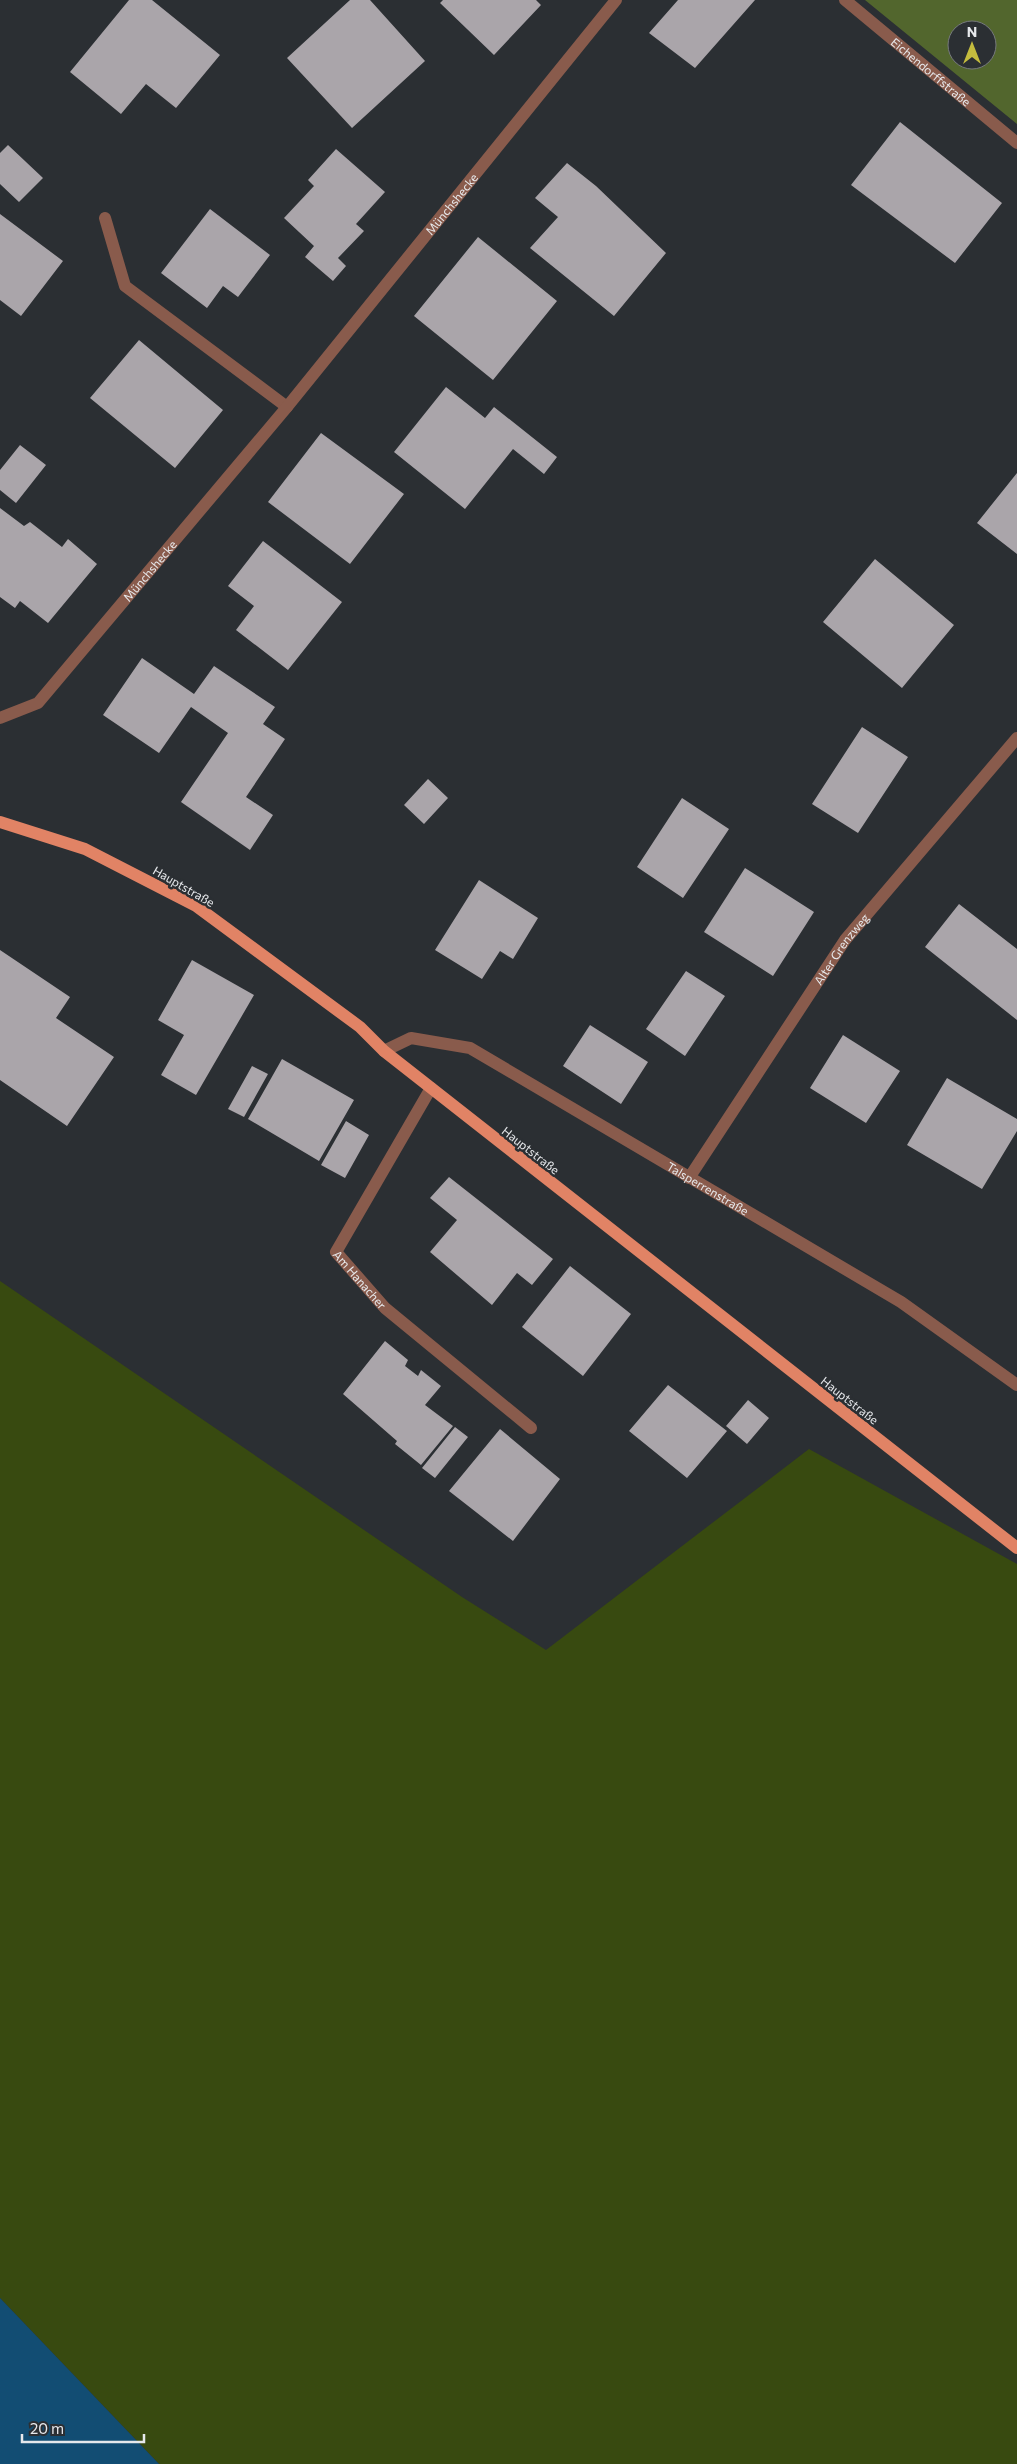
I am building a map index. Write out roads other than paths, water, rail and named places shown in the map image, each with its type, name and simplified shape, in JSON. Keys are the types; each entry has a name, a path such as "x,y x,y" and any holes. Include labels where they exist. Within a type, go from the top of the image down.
{"main road":[{"name":"Hauptstraße","path":"0,822 85,849 196,906 360,1026 384,1051 1017,1548"}],"street":[{"name":"Münchshecke","path":"0,718 38,702 287,407 616,0"},
{"name":"Eichendorffstraße","path":"845,0 1017,144"},
{"path":"105,218 125,286 287,407"},
{"name":"Alter Grenzweg","path":"689,1178 845,940 1017,738"},
{"name":"Talsperrenstraße","path":"384,1051 411,1038 470,1048 901,1302 1017,1385"},
{"name":"Am Hanacher","path":"431,1088 336,1252 385,1308 531,1428"}],"water":[{"path":"0,2298 159,2464 0,2464"}]}
